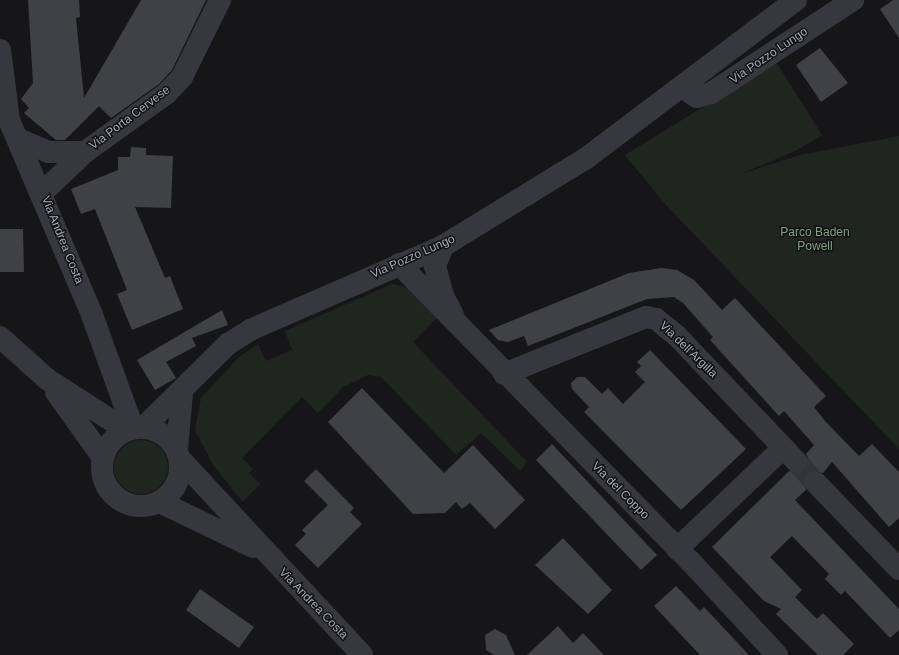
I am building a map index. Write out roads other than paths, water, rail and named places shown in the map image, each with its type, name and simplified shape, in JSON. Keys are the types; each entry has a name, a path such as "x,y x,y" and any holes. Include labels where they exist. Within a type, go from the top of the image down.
{"street":[{"name":"Via Porta Cervese","path":"43,192 85,152 167,93 182,77 220,0"},
{"name":"Via Pozzo Lungo","path":"134,429 182,393 228,344 250,330 443,246 585,158 796,0"},
{"name":"Via Pozzo Lungo","path":"682,86 697,96 711,94 853,0"},
{"name":"Via Andrea Costa","path":"0,50 9,132 43,192 134,429"},
{"name":"Via Porta Cervese","path":"9,132 48,152 85,152"},
{"name":"Via del Coppo","path":"443,246 435,266 443,296 461,328"},
{"name":"Via del Coppo","path":"399,264 504,374 677,549 777,655"},
{"name":"Via dell'Argilla","path":"504,374 646,317 656,319 676,335 790,455 677,549"},
{"path":"0,337 47,380 103,458"},
{"path":"47,380 134,429 163,434 179,455"},
{"path":"134,429 107,446 103,458 104,477 112,494 135,506 160,502 177,484 182,393"},
{"name":"Via Andrea Costa","path":"179,455 264,553 362,655"},
{"path":"815,482 899,569"},
{"name":"Via Andrea Costa","path":"160,502 264,553"}],"tunnel":[{"path":"797,462 815,482"}],"park label":[{"name":"Parco Baden Powell","path":"815,240"}]}
